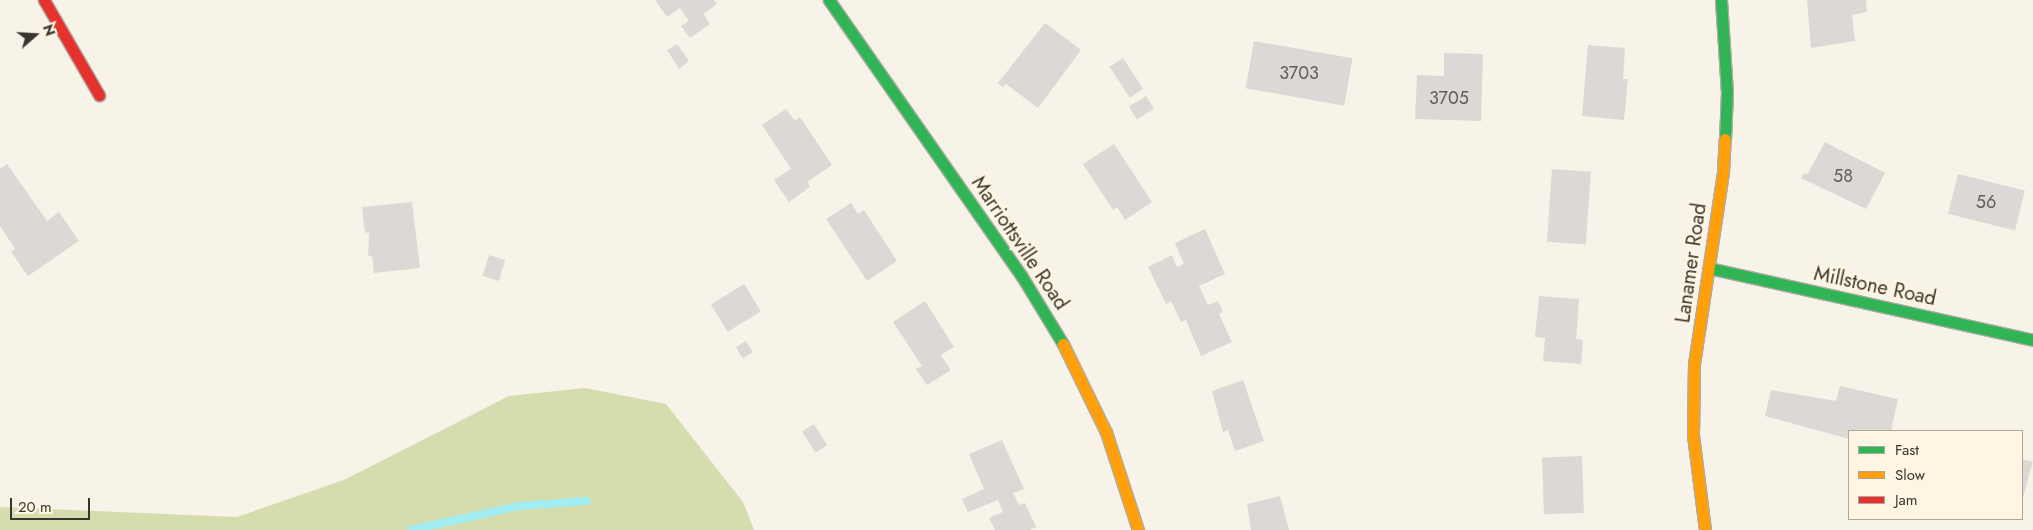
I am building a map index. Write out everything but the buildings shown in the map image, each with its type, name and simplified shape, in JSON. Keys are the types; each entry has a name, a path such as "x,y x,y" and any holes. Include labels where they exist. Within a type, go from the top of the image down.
{"street":[{"path":"44,0 99,95"},
{"name":"Marriottsville Road","path":"829,0 1021,275 1056,331 1106,432 1138,530"},
{"name":"Lanamer Road","path":"1705,530 1693,435 1694,382 1723,172 1727,92 1721,0"},
{"name":"Millstone Road","path":"1710,268 2033,340"}],"green space":[{"path":"585,388 666,404 743,502 754,530 0,530 0,507 237,517 346,479 509,396"}],"waterway":[{"path":"411,530 519,506 587,501"}],"traffic: fast":[{"path":"829,0 1021,275 1063,344"},
{"path":"1721,0 1727,92 1725,139"},
{"path":"1709,268 2033,340"}],"traffic: slow":[{"path":"1705,530 1693,435 1694,364 1723,172 1725,139"},
{"path":"1063,344 1106,432 1138,530"}],"traffic: jam":[{"path":"44,0 99,95"}]}
